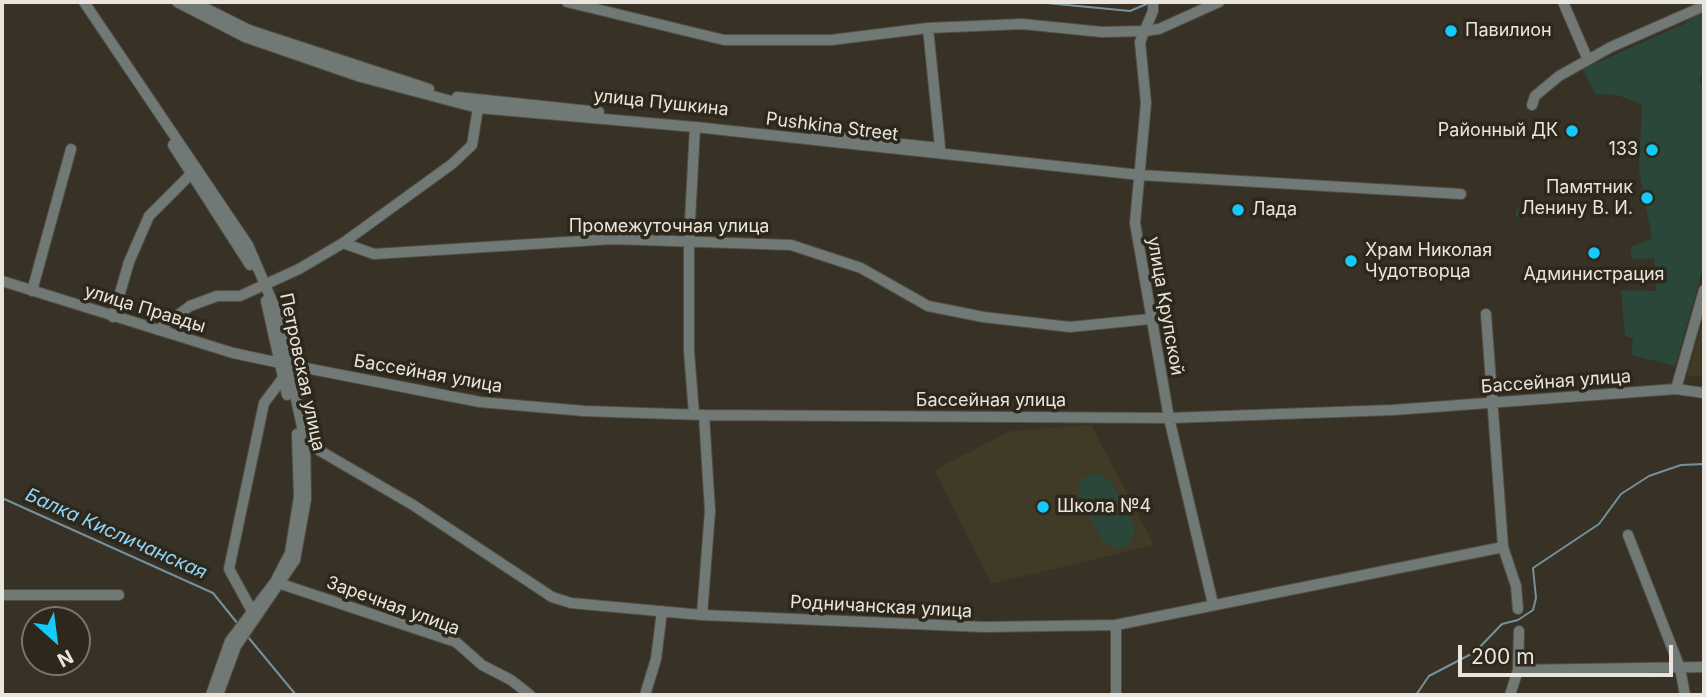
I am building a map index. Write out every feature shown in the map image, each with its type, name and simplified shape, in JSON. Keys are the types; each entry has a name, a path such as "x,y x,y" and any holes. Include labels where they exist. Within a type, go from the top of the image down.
{"street":[{"path":"78,2 264,286 283,364 283,379 301,440 299,498 290,553 278,583 233,644 211,695"},
{"name":"Петровская улица","path":"84,2 248,245 264,286"},
{"name":"Pushkina Street","path":"177,2 246,37 271,46 361,77 478,108 938,150"},
{"name":"улица Пушкина","path":"193,2 249,30 362,69 461,99 1130,168 1140,175"},
{"path":"567,2 724,40 831,40 928,28 1022,24 1102,32 1145,31 1159,29 1219,2"},
{"path":"1563,2 1588,60"},
{"name":"улица Крупской","path":"1153,6 1140,42 1146,103 1135,223 1169,418 1213,604"},
{"path":"1532,105 1535,96 1543,88 1588,60 1704,6"},
{"path":"928,28 938,150"},
{"path":"158,330 190,306 217,296 240,296 343,243 452,164 472,145 478,108"},
{"path":"695,127 689,240 689,351 710,511 702,615"},
{"path":"32,290 71,149"},
{"path":"114,317 129,262 149,216 192,173"},
{"path":"1140,175 1461,194"},
{"name":"Промежуточная улица","path":"343,243 374,254 614,239 791,245 861,268 928,306 983,317 1070,327 1150,318"},
{"name":"улица Правды","path":"2,281 158,330 283,364"},
{"path":"1676,389 1704,290"},
{"path":"1486,314 1503,547 1516,586 1518,609"},
{"name":"Петровская улица","path":"283,364 301,440"},
{"name":"Бассейная улица","path":"283,364 480,402 584,411 699,415 1169,418 1494,403 1676,389 1704,393"},
{"path":"253,616 229,569 264,403 283,379"},
{"name":"Родничанская улица","path":"301,440 413,505 552,597 571,603 702,615 984,627 1116,625 1213,604 1385,573 1503,547"},
{"path":"1628,535 1680,668 1685,695"},
{"name":"Заречная улица","path":"278,583 456,642 482,665 510,680 530,695"},
{"path":"2,595 119,595"},
{"path":"645,695 656,659 662,611"},
{"path":"1116,625 1116,695"},
{"path":"1510,695 1518,670 1519,631"},
{"path":"218,695 233,644"},
{"path":"1518,670 1704,667"}],"shaded area":[{"path":"1704,318 1704,376 1687,376 1699,333"},
{"name":"Школа №4","path":"1091,425 1154,545 991,584 934,470 1011,431"}],"green space":[{"path":"1698,12 1704,18 1704,73 1699,80 1704,85 1704,264 1675,366 1631,355 1633,338 1625,336 1621,290 1656,291 1654,258 1632,259 1630,247 1652,239 1639,170 1642,104 1617,95 1595,94 1583,69 1684,24"},
{"path":"1541,208 1542,216 1516,217 1516,209"},
{"path":"1095,472 1110,480 1133,522 1135,533 1126,547 1115,548 1104,543 1078,497 1080,480"}],"waterway":[{"path":"676,2 682,2"},
{"path":"1036,2 1130,11 1149,3"},
{"name":"Балка Кисличанская","path":"1416,695 1429,676 1475,652 1502,624 1518,620 1533,610 1536,598 1533,568 1599,524 1621,494 1649,476 1681,465 1704,464"},
{"name":"Балка Кисличанская","path":"2,498 213,593 238,624"},
{"name":"Балка Кисличанская","path":"248,637 296,695"}],"place":[{"name":"Павилион","path":"1451,31"},
{"name":"Районный ДК","path":"1572,131"},
{"name":"133","path":"1652,150"},
{"name":"Памятник Ленину В. И.","path":"1647,198"},
{"name":"Лада","path":"1238,210"},
{"name":"Администрация","path":"1594,253"},
{"name":"Храм Николая Чудотворца","path":"1351,261"},
{"name":"Школа №4","path":"1043,507"}]}
